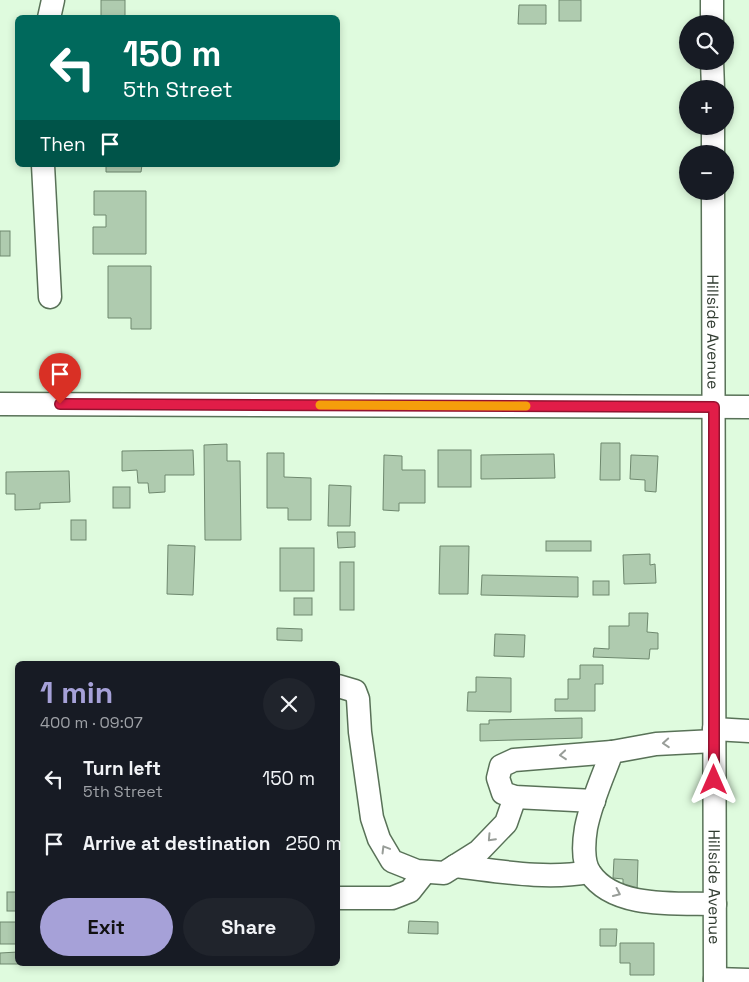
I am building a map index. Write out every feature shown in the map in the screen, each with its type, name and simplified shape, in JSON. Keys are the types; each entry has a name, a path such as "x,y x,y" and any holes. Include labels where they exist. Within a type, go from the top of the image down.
{"street":[{"path":"50,15 53,0"},
{"path":"712,0 712,15"},
{"path":"43,167 50,297"},
{"name":"Hillside Avenue","path":"713,200 714,980"},
{"path":"0,404 749,406"},
{"path":"340,687 355,691 358,699 360,732 372,818 379,839 392,861 425,872 444,873 479,851 506,823 515,797"},
{"path":"594,801 515,797 503,793 498,778 501,766 514,760 612,752 749,731"},
{"path":"612,752 586,828 585,857 589,872 614,893 630,898 714,904"},
{"path":"455,866 520,873 573,875 589,872"},
{"path":"340,898 392,898 410,891 425,872"},
{"path":"714,980 749,980"}],"building":[{"path":"101,0 125,0 125,15 101,15"},
{"path":"559,0 581,0 581,21 559,21"},
{"path":"519,5 546,5 546,24 518,24"},
{"path":"106,167 142,167 141,172 106,172"},
{"path":"94,191 146,191 146,254 93,254 93,227 106,227 106,215 94,215"},
{"path":"0,231 10,231 10,256 0,256"},
{"path":"108,266 151,266 151,329 131,329 131,318 108,318"},
{"path":"601,443 620,443 620,480 600,480"},
{"path":"227,444 227,461 240,461 241,540 205,540 204,445"},
{"path":"193,450 194,475 165,475 165,492 149,493 148,483 138,483 137,470 122,471 122,451"},
{"path":"438,450 471,450 471,487 438,487"},
{"path":"267,453 284,453 284,477 311,478 311,520 288,520 288,508 267,508"},
{"path":"554,454 555,478 481,479 481,455"},
{"path":"384,455 402,456 402,470 425,470 425,503 399,503 399,511 383,510"},
{"path":"631,455 658,456 656,492 645,491 645,480 630,479"},
{"path":"69,471 70,502 40,503 40,509 15,510 15,494 6,494 6,472"},
{"path":"329,485 351,486 350,526 328,526"},
{"path":"113,487 130,487 130,508 113,508"},
{"path":"71,520 86,520 86,540 71,540"},
{"path":"337,532 355,532 355,547 338,548"},
{"path":"546,541 591,541 591,551 546,551"},
{"path":"168,545 195,546 193,595 167,594"},
{"path":"440,546 469,546 468,594 439,594"},
{"path":"280,548 314,548 314,591 280,591"},
{"path":"650,554 650,565 655,564 656,583 624,584 623,555"},
{"path":"340,562 354,562 354,610 340,610"},
{"path":"482,575 578,577 578,597 481,595"},
{"path":"593,581 609,581 609,595 593,595"},
{"path":"294,598 312,598 312,615 294,615"},
{"path":"629,613 648,613 647,632 658,633 658,649 650,649 649,659 593,657 594,648 609,649 609,626 629,626"},
{"path":"277,628 302,629 302,641 277,640"},
{"path":"495,634 525,635 524,657 494,656"},
{"path":"580,665 603,665 603,684 595,684 595,711 555,711 555,699 568,699 568,679 580,679"},
{"path":"476,677 511,678 511,712 467,711 468,692 476,692"},
{"path":"582,718 582,738 480,741 480,724 489,724 489,720"},
{"path":"614,859 638,860 637,892 623,892 623,879 613,878"},
{"path":"7,892 15,892 15,911 7,911"},
{"path":"409,921 438,922 438,934 408,933"},
{"path":"0,922 15,922 15,944 0,944"},
{"path":"600,929 617,929 616,946 600,946"},
{"path":"620,943 654,943 654,975 630,975 630,963 620,963"},
{"path":"15,952 15,964 0,964 0,953"}],"slow traffic":[{"path":"320,405 526,406"}],"route":[{"path":"60,404 714,407 714,780"}]}
